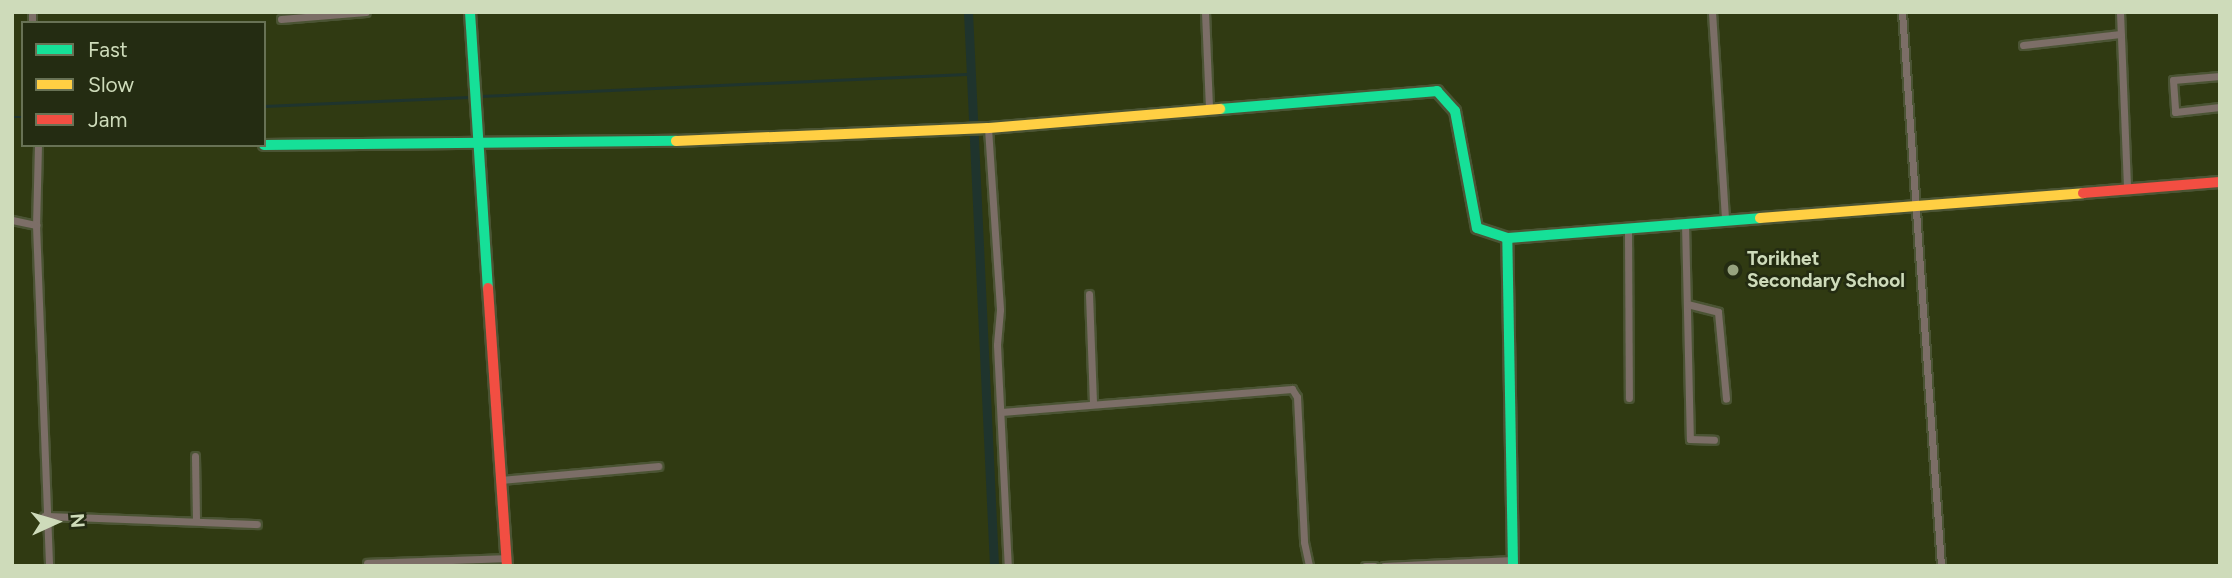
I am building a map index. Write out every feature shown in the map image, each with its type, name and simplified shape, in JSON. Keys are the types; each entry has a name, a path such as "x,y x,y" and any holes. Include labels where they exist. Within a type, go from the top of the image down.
{"street":[{"path":"281,19 366,12"},
{"path":"367,563 507,562 470,12"},
{"path":"1205,12 1209,110"},
{"path":"1712,12 1725,220"},
{"path":"1902,12 1941,566"},
{"path":"2120,12 2127,188"},
{"path":"2023,45 2120,34"},
{"path":"2220,76 2173,80 2175,111 2220,107"},
{"path":"266,145 479,146 984,128 1437,91 1447,97 1455,111 1477,228 1507,238 1916,203 2220,182"},
{"path":"984,128 1000,310 1001,412 1008,566"},
{"path":"38,147 36,225 44,516 49,566"},
{"path":"12,220 36,225"},
{"path":"1685,223 1690,439 1714,440"},
{"path":"1628,229 1629,398"},
{"path":"1384,566 1513,563 1507,238"},
{"path":"1088,294 1093,403"},
{"path":"1687,304 1718,312 1726,399"},
{"path":"1001,412 1292,388 1297,397 1304,542 1309,566"},
{"path":"195,456 195,521"},
{"path":"501,480 658,466"},
{"path":"44,516 257,524"},
{"path":"1365,566 1374,566"}],"waterway":[{"path":"968,12 994,566"},
{"path":"480,96 972,74"},
{"path":"266,106 469,97"},
{"path":"12,117 21,117"}],"traffic: fast":[{"path":"470,12 488,288"},
{"path":"1220,109 1437,91 1455,111 1477,228 1507,238"},
{"path":"266,145 676,141"},
{"path":"1513,566 1507,238 1760,218"}],"traffic: slow":[{"path":"676,141 988,128 1220,109"},
{"path":"1760,218 2083,193"}],"traffic: jam":[{"path":"2083,193 2220,182"},
{"path":"488,288 507,566"}],"place":[{"name":"Torikhet Secondary School","path":"1733,270"}]}
